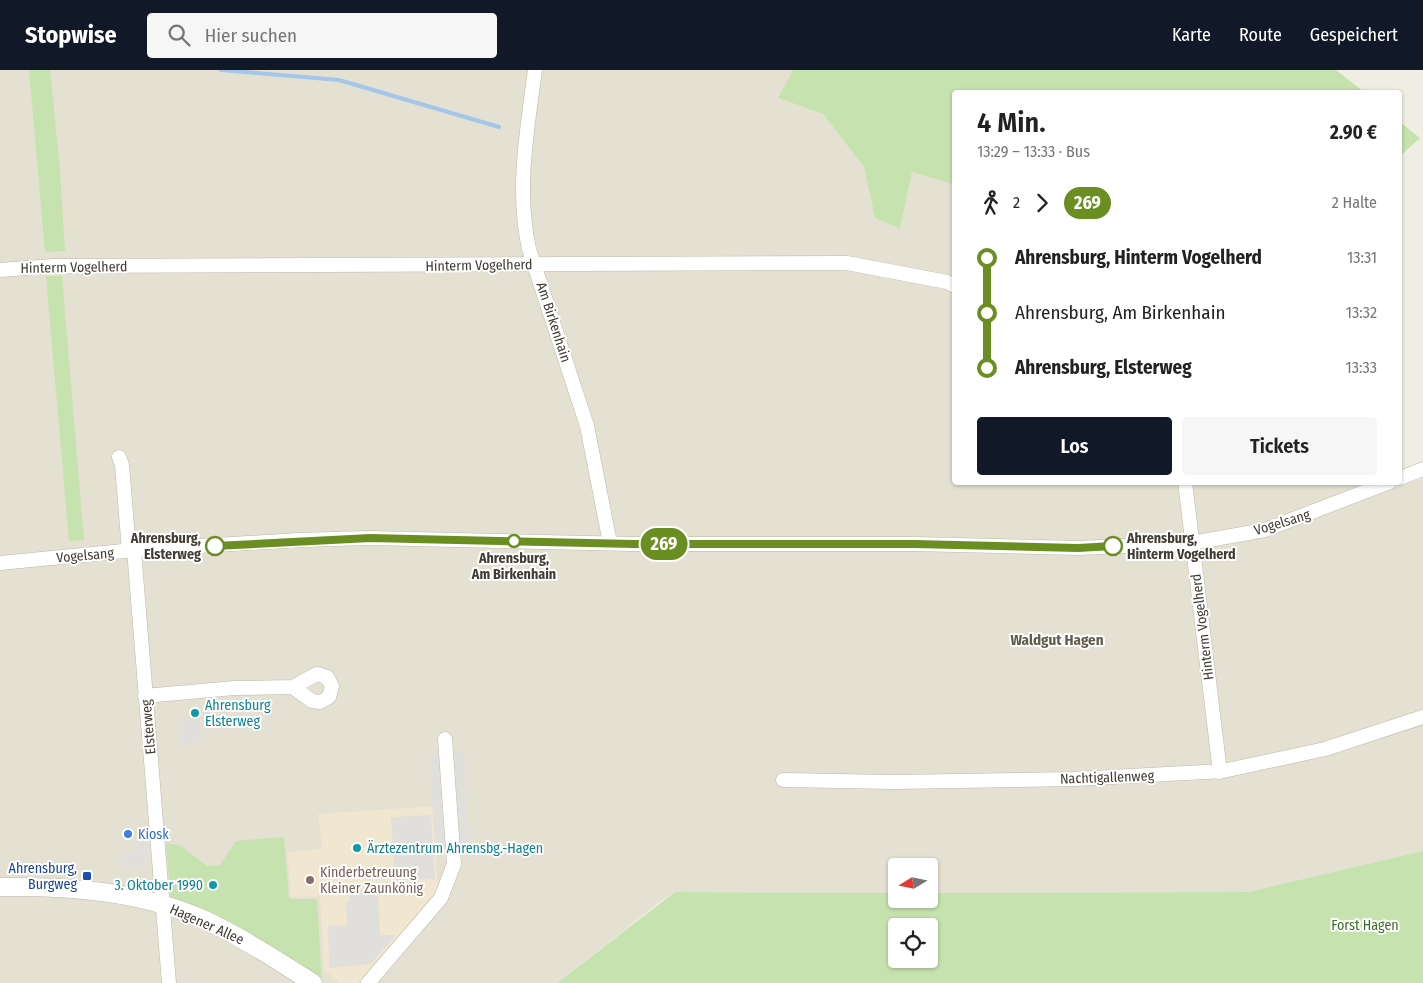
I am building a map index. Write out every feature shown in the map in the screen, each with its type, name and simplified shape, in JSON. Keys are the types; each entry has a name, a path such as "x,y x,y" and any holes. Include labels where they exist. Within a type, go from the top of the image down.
{"street":[{"name":"Am Birkenhain","path":"535,70 522,186 524,229 528,249 535,264 588,426 610,543"},
{"name":"Hinterm Vogelherd","path":"0,270 53,266 847,263 952,284"},
{"name":"Elsterweg","path":"118,457 122,465 132,551 146,696 169,983"},
{"path":"1402,477 1423,469"},
{"name":"Hinterm Vogelherd","path":"1186,485 1220,772"},
{"name":"Vogelsang","path":"0,562 298,540 370,538 610,543 915,544 1078,548 1192,543 1265,530 1382,485"},
{"path":"146,696 234,688 293,687"},
{"name":"Nachtigallenweg","path":"783,780 893,782 1074,779 1220,772 1325,749 1423,717"},
{"path":"368,983 441,898 454,864 445,739"},
{"name":"Hagener Allee","path":"0,887 86,889 131,896 162,904 198,917 255,946 314,983"}],"shaded area":[{"path":"0,70 793,70 778,98 823,114 864,167 875,218 900,229 912,172 952,184 952,485 1395,485 1396,488 1423,478 1423,851 1248,892 938,893 938,858 888,858 888,893 675,892 662,900 557,983 0,983"},
{"path":"199,718 202,743 180,745 177,720"},
{"path":"464,751 470,853 457,854 451,752"},
{"path":"443,753 448,848 435,849 429,754"},
{"path":"433,806 438,888 420,913 358,983 339,983 324,970 320,896 291,897 287,852 322,849 318,814"},
{"path":"431,815 435,879 395,880 391,817"},
{"name":"Kiosk","path":"138,842 148,842 148,866 122,867 122,851 138,850"},
{"path":"378,888 380,935 396,935 371,964 329,968 328,926 347,925 346,902 350,901 349,890"}],"green space":[{"path":"29,70 50,70 60,171 65,251 45,252"},
{"path":"793,70 1336,70 1361,90 952,90 952,184 912,172 900,229 875,218 864,167 823,114 778,98"},
{"path":"1402,124 1420,138 1402,154"},
{"path":"46,276 62,276 84,540 69,541"},
{"path":"284,837 289,899 317,899 322,983 258,941 171,900 166,843 181,846 207,866 220,865 236,841"},
{"name":"Forst Hagen","path":"1423,851 1423,983 557,983 675,892 888,893 888,908 938,908 938,893 1248,892"}],"waterway":[{"path":"221,70 339,80 499,127"}],"bus line":[{"name":"269","path":"215,546 298,540 370,538 634,544 915,544 1078,548 1113,546"}],"place":[{"name":"Ahrensburg, Am Birkenhain","path":"514,541"},
{"name":"Ahrensburg, Elsterweg","path":"215,546"},
{"name":"Ahrensburg, Hinterm Vogelherd","path":"1113,546"},
{"name":"Ahrensburg Elsterweg","path":"195,713"},
{"name":"Kiosk","path":"128,834"},
{"name":"Ärztezentrum Ahrensbg.-Hagen","path":"357,848"},
{"name":"Ahrensburg, Burgweg","path":"87,876"},
{"name":"Kinderbetreuung Kleiner Zaunkönig","path":"310,880"},
{"name":"3. Oktober 1990","path":"213,885"}],"district":[{"name":"Waldgut Hagen","path":"1057,640"}]}
